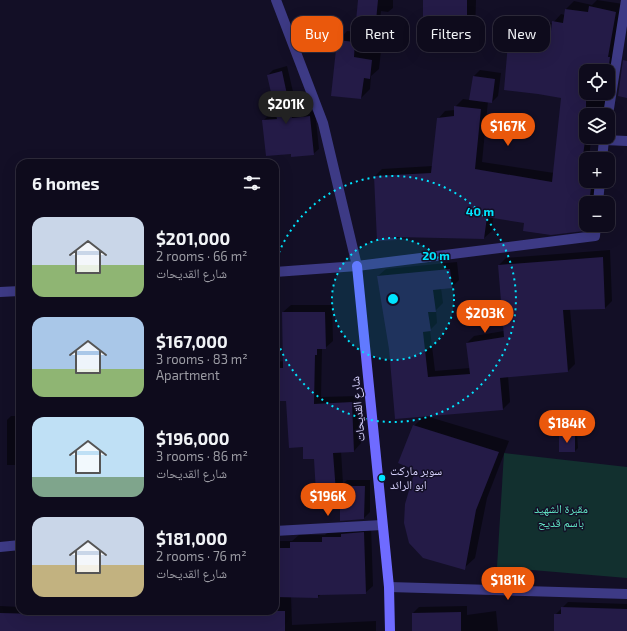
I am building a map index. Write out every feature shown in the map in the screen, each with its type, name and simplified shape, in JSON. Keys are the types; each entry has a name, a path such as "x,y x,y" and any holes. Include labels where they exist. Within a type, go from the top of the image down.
{"street":[{"path":"276,0 323,123 357,266"},
{"path":"609,108 626,0"},
{"path":"615,139 627,141"},
{"path":"279,272 357,266 595,236 595,232"},
{"name":"شارع القديحات","path":"357,266 389,587 390,631"},
{"path":"0,292 16,291"},
{"path":"279,531 382,525"},
{"path":"0,547 16,546"},
{"path":"389,587 627,594"}],"green space":[{"name":"مقبرة الشهيد باسم قديح","path":"504,453 627,467 627,578 497,567"}],"building":[{"path":"358,0 378,0 376,16 356,16"},
{"path":"423,0 467,0 467,16 423,16"},
{"path":"589,6 616,12 608,57 610,57 609,64 579,64 579,100 586,100 586,108 579,108 579,144 585,144 583,152 579,152 579,188 591,188 590,196 579,196 579,232 551,235 523,231 524,223 487,217 484,239 397,237 397,240 377,241 374,176 431,173 437,118 454,116 454,106 481,109 475,169 552,182 561,98 504,90 507,52 550,52 550,31 552,21 563,23 565,9 588,12"},
{"path":"343,41 351,42 351,52 354,52 354,57 372,60 370,79 364,78 361,99 331,96 336,52 343,52"},
{"path":"623,60 627,61 627,98 618,96"},
{"path":"282,71 292,118 310,116 314,155 291,157 291,154 266,156 262,120 277,119 267,75"},
{"path":"473,76 495,79 492,103 469,100"},
{"path":"603,257 605,309 563,310 568,372 500,378 503,410 395,419 389,349 377,276 450,269 452,288 433,290 436,312 428,312 431,331 423,332 428,377 470,374 466,343 504,337 498,265"},
{"path":"282,312 325,312 326,349 317,349 317,355 315,355 314,404 352,402 354,452 333,453 336,492 316,493 314,459 303,459 303,447 289,448 286,401 279,401 279,368 283,368"},
{"path":"413,425 499,452 476,510 465,570 423,558 409,543 404,523 405,504 415,470 398,463"},
{"path":"559,436 575,436 575,452 559,452"},
{"path":"340,486 365,486 364,519 340,521"},
{"path":"364,532 366,594 318,595 318,598 279,597 279,548 290,548 290,542 322,542 322,537 341,537 341,534"},
{"path":"561,607 627,609 627,631 554,631 554,614 561,614"},
{"path":"279,611 285,611 285,631 0,631 0,613 16,613 16,615 279,615"},
{"path":"461,612 461,631 412,631 412,613"}],"place":[{"name":"سوبر ماركت ابو الرائد","path":"382,478"}]}
